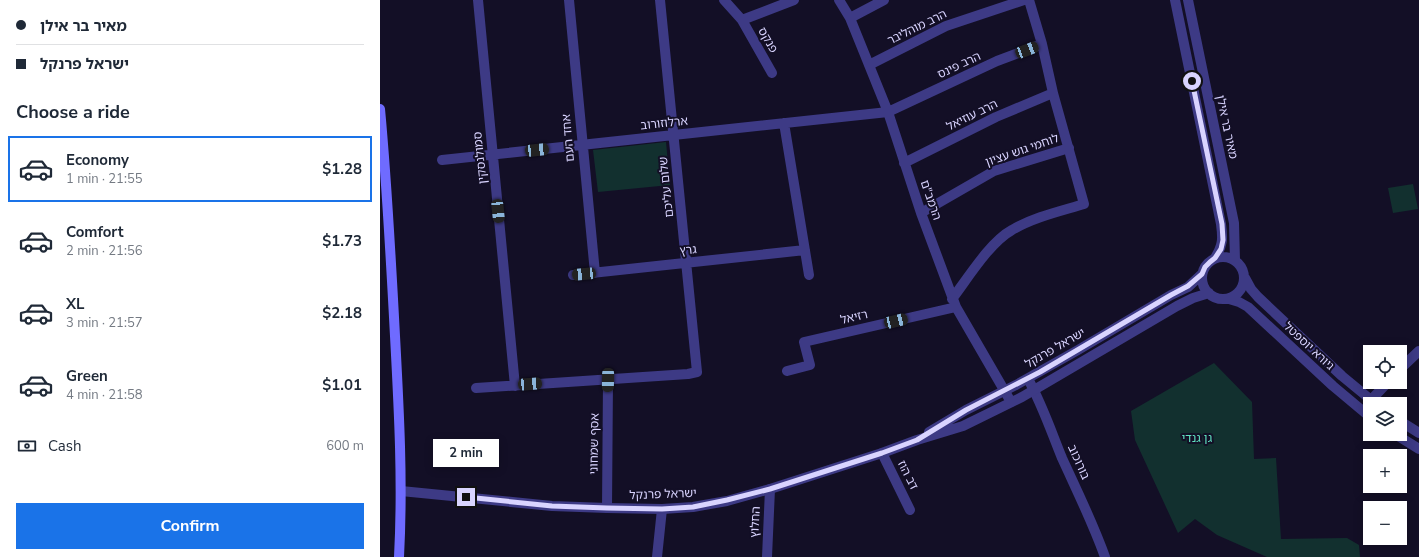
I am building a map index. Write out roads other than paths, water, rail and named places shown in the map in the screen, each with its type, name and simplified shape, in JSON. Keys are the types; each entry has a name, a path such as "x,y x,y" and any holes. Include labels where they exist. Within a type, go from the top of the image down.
{"main road":[{"path":"380,109 382,181 398,394 402,491 399,557"}],"street":[{"name":"סמולנסקין","path":"478,0 515,386"},
{"name":"אחד העם","path":"569,0 595,273"},
{"name":"שלום עליכם","path":"608,380 697,372 660,0"},
{"name":"פנקס","path":"724,0 742,20 772,73"},
{"name":"פנקס","path":"742,20 794,0"},
{"name":"הרמב\"ם","path":"839,0 850,18 888,112 921,213 954,303 1011,402"},
{"path":"850,18 884,0"},
{"name":"הרב מוהליבר","path":"869,65 946,26 1024,0"},
{"path":"954,303 991,248 1011,230 1026,223 1084,204 1029,0"},
{"name":"מאיר בר אילן","path":"1176,0 1222,224 1223,240 1221,249 1215,258"},
{"name":"מאיר בר אילן","path":"1188,0 1234,223 1235,260"},
{"name":"הרב פינס","path":"888,112 997,62 1042,44"},
{"name":"הרב עוזיאל","path":"904,163 996,117 1053,93"},
{"name":"ארלוזורוב","path":"442,160 888,112"},
{"path":"784,123 809,275"},
{"name":"לוחמי גוש עציון","path":"921,213 994,171 1069,148"},
{"name":"גרץ","path":"573,275 805,250"},
{"path":"1229,257 1235,260 1244,271 1244,285 1235,296 1229,299 1214,297 1204,288 1202,274 1205,267 1215,258 1229,257"},
{"name":"ישראל פרנקל","path":"917,440 966,410 1028,379 1188,286 1202,274"},
{"name":"גיורא יוספטל","path":"1245,278 1250,289 1258,297 1342,376 1367,397"},
{"name":"ישראל פרנקל","path":"402,491 552,506 607,508 662,509 693,507 727,500 770,489 963,426 1034,390 1177,306 1193,298 1209,293"},
{"name":"גיורא יוספטל","path":"1229,299 1248,307 1333,386 1363,411"},
{"name":"רזיאל","path":"787,371 810,365 804,342 954,303"},
{"path":"1407,362 1419,351"},
{"name":"בורוכוב","path":"1028,379 1097,534 1105,557"},
{"path":"476,388 608,380"},
{"name":"אסף שמחוני","path":"607,508 608,380"},
{"path":"1407,425 1419,433"},
{"path":"1406,441 1419,449"},
{"name":"דב הוז","path":"882,453 910,510"},
{"name":"החלוץ","path":"767,557 770,489"},
{"path":"657,557 662,509"}],"park label":[{"name":"גן גנדי","path":"1197,438"}]}
